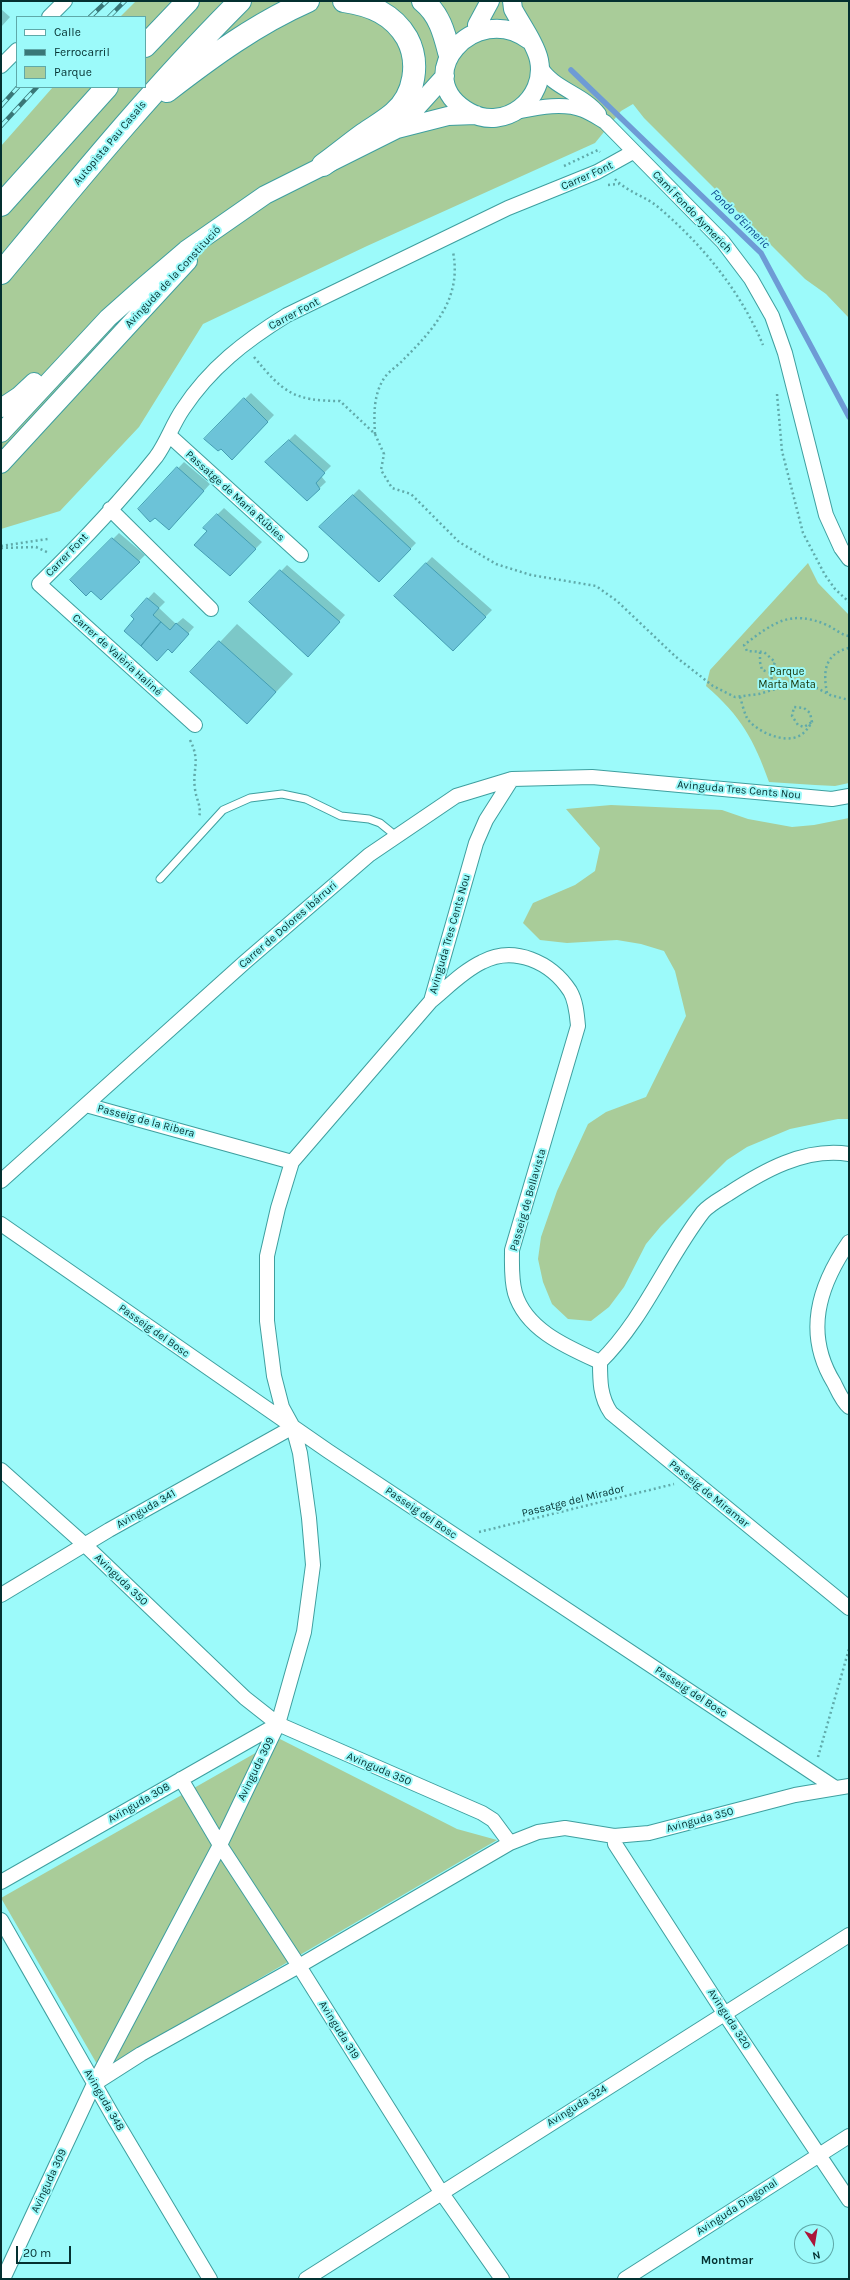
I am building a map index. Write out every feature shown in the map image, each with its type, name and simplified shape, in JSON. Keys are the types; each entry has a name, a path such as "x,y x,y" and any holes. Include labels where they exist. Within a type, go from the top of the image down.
{"highway":[{"path":"146,45 188,1"},
{"name":"Autopista Pau Casals","path":"1,273 126,122 187,54 240,1"},
{"path":"126,122 236,41 285,11 308,1"},
{"path":"323,165 395,112 408,96 415,69 413,55 400,27 377,9 366,5 344,1"},
{"path":"423,1 431,8 443,28 449,52"},
{"path":"1,205 106,88"}],"street":[{"path":"50,16 65,1"},
{"path":"477,25 490,1"},
{"path":"512,1 513,9 536,52 544,74 585,100 605,122"},
{"path":"476,115 457,102 450,93 445,76 449,52 460,36 477,25 491,23 505,25 518,30 529,40"},
{"path":"1,66 16,51"},
{"path":"222,224 265,195 397,129 448,116 476,115 496,118 515,112 525,105 536,90 540,66"},
{"path":"397,129 445,76"},
{"name":"Camí Fondo Aymerich","path":"515,112 551,107 569,107 583,110 605,122 633,152 724,242 751,279 772,316 785,353 826,515 840,548 849,559"},
{"name":"Carrer Font","path":"39,584 64,560 136,480 170,436 182,410 219,364 244,344 287,315 508,208 596,172 633,152"},
{"name":"Avinguda de la Constitució","path":"1,433 108,318 186,250 222,224"},
{"name":"Avinguda de la Constitució","path":"1,464 222,224"},
{"path":"1,408 19,396 74,344 108,318"},
{"path":"1,441 12,440 59,389 119,335"},
{"name":"Passatge de Maria Rúbies","path":"170,436 301,555"},
{"path":"110,509 211,609"},
{"name":"Carrer de Valèria Haliné","path":"39,584 195,725"},
{"name":"Avinguda Tres Cents Nou","path":"292,1427 282,1407 274,1376 267,1321 266,1256 278,1208 292,1162 430,1001 476,843 486,820 512,779 592,777 832,799 849,796"},
{"name":"Carrer de Dolores Ibárruri","path":"86,1105 245,962 369,855 456,796 512,779"},
{"name":"Passeig de Bellavista","path":"430,1001 482,961 501,954 519,955 543,964 559,977 570,992 576,1010 578,1026 512,1250 512,1276 515,1292 527,1317 545,1334 600,1362"},
{"name":"Passeig de la Ribera","path":"1,1181 86,1105 292,1162"},
{"path":"600,1362 615,1348 639,1313 704,1210 757,1175 795,1159 833,1152 849,1154"},
{"name":"Passeig del Bosc","path":"1,1224 292,1427 834,1786"},
{"path":"849,1242 833,1266 821,1297 817,1328 823,1365 849,1407"},
{"name":"Passeig de Miramar","path":"600,1362 600,1381 603,1402 611,1413 849,1608"},
{"name":"Avinguda 341","path":"1,1594 292,1427"},
{"name":"Avinguda 309","path":"3,2279 94,2084 220,1845 278,1724 304,1632 312,1565 304,1474 292,1427"},
{"name":"Avinguda 350","path":"1,1470 85,1545 245,1698 278,1724 482,1813 493,1820 510,1843 538,1832 565,1828 614,1836 649,1833 834,1786"},
{"name":"Avinguda 308","path":"1,1882 278,1724"},
{"name":"Avinguda 319","path":"181,1779 220,1845 299,1966 441,2192 502,2279"},
{"path":"834,1786 849,1786"},
{"name":"Avinguda 320","path":"614,1836 615,1844 724,2013 849,2200"},
{"path":"94,2084 141,2054 299,1966 510,1843"},
{"name":"Avinguda 348","path":"1,1920 94,2084 210,2279"},
{"name":"Avinguda 324","path":"306,2279 441,2192 849,1935"},
{"name":"Avinguda Diagonal","path":"625,2279 849,2136"}],"lane":[{"path":"160,880 223,810 250,798 282,794 306,799 341,816 369,819 380,823 396,836"}],"path":[{"path":"619,184 658,207 705,255 737,294 747,310 764,346"},
{"path":"450,237 454,254 456,280 452,297 440,317 422,339 385,378 374,405 375,434 384,454 381,470 392,488 411,494 459,542 496,564 532,576 596,586 617,601 676,657 713,686 735,697 759,694 795,683 813,686 827,694 849,700"},
{"path":"244,344 265,370 287,392 312,401 340,401 375,434"},
{"path":"776,390 782,452 809,548 835,589 849,602"},
{"path":"1,547 48,539"},
{"path":"1,547 36,547 64,560"},
{"path":"773,689 771,673 775,662 764,652 747,651 744,645 782,619 801,618 826,625 849,636"},
{"path":"827,694 824,675 829,660 840,650 849,648"},
{"path":"760,652 762,670 771,673"},
{"path":"740,697 747,718 765,734 780,737 798,737 806,731 812,722 810,713 804,708 794,707 792,716 798,725 804,726 812,722"},
{"path":"195,725 189,738 197,762 195,788 200,811 197,824"},
{"name":"Passatge del Mirador","path":"457,1537 692,1480"},
{"path":"813,1772 849,1649"}],"green space":[{"path":"136,1 849,1 849,318 826,294 805,279 644,118 633,104 621,111 595,143 367,246 203,324 139,427 60,511 1,529 1,146 52,88 146,88 146,16 121,16"},
{"name":"Parque Marta Mata","path":"808,563 818,583 849,615 849,783 835,786 769,782 752,741 745,730 737,718 706,686 710,670"},
{"path":"611,805 722,810 748,819 792,827 814,825 849,818 849,1119 838,1119 790,1129 747,1147 727,1160 661,1226 646,1244 624,1287 609,1307 591,1321 568,1319 552,1304 543,1282 538,1259 541,1237 557,1191 588,1124 606,1112 646,1097 686,1016 675,971 664,951 641,944 617,940 567,943 540,940 523,923 533,903 575,885 595,871 600,848 566,809"},
{"path":"280,1739 457,1829 497,1840 101,2071 1,1898"}],"building":[{"path":"244,398 268,422 232,460 221,449 218,451 204,439"},
{"path":"289,440 325,473 316,483 320,489 307,501 265,462"},
{"path":"177,467 204,491 169,530 155,518 150,522 138,509"},
{"path":"353,495 411,549 379,582 319,527"},
{"path":"217,514 256,549 230,576 194,545 207,531 203,528"},
{"path":"112,538 140,562 101,600 91,591 86,596 70,580"},
{"path":"426,563 486,617 453,651 394,596"},
{"path":"280,570 340,622 308,657 249,602"},
{"path":"147,598 159,608 153,615 161,622 141,646 124,631 134,619 131,616"},
{"path":"161,622 170,630 176,623 189,634 172,653 168,649 157,661 141,646"},
{"path":"219,641 276,692 247,724 190,672"}],"waterway":[{"name":"Fondo d'Eimeric","path":"571,70 761,253 849,417"}],"railway":[{"path":"91,16 107,1"},
{"path":"110,16 125,1"},
{"path":"1,106 17,88"},
{"path":"1,126 36,88"}],"district":[{"name":"Montmar","path":"727,2261"}]}
